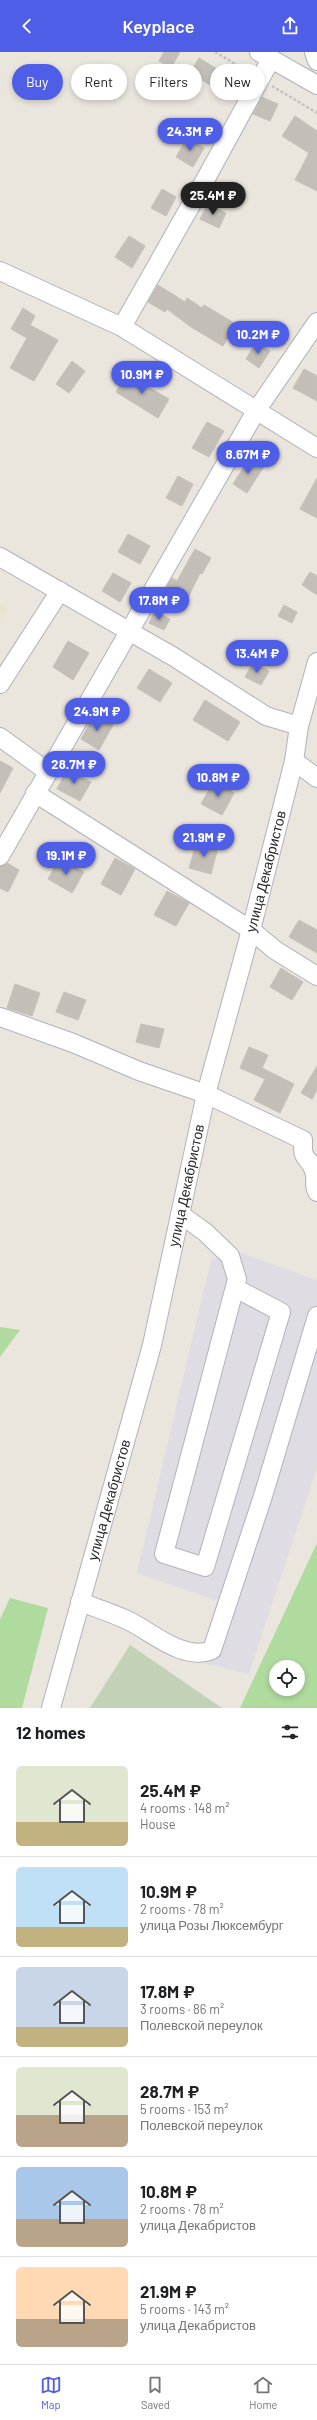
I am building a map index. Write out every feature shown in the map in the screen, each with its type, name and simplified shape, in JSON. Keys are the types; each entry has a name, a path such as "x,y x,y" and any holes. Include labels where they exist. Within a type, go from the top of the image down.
{"street":[{"path":"314,52 317,61"},
{"path":"122,327 204,182 265,55 317,85"},
{"path":"0,271 122,327 317,448"},
{"path":"0,856 35,793 130,633 256,411 317,322"},
{"path":"0,557 174,657 266,716 299,726"},
{"path":"0,684 60,591"},
{"name":"улица Декабристов","path":"51,1708 152,1345 206,1094 251,930 294,761 299,726 317,662"},
{"path":"0,737 48,772"},
{"path":"294,761 317,778"},
{"path":"35,793 251,930 275,950 317,976"},
{"path":"0,1017 73,1043 139,1071 206,1094 303,1140 302,1154 315,1171 314,1186 317,1192"},
{"path":"180,1214 205,1232 230,1256 237,1279 164,1554 205,1567 281,1312 235,1288"},
{"path":"80,1602 126,1619 184,1650 203,1654 212,1650 263,1496 317,1316"}],"shaded area":[{"path":"0,604 8,609 0,622"},
{"path":"236,1251 316,1280 317,1277 317,1468 249,1674 200,1662 217,1601 137,1573 211,1260"}],"green space":[{"path":"0,1327 20,1330 0,1357"},
{"path":"317,1543 317,1708 240,1708"},
{"path":"10,1598 48,1608 22,1708 0,1708 0,1619"},
{"path":"130,1645 222,1708 90,1708"}],"building":[{"path":"164,52 180,52 173,64 164,64 159,61"},
{"path":"199,58 210,65 210,85 202,80 202,64 195,64"},
{"path":"265,98 278,104 270,121 253,114 260,100 265,100"},
{"path":"295,116 317,131 317,191 295,180 309,153 282,136"},
{"path":"187,138 204,148 193,167 176,157"},
{"path":"162,189 176,197 166,216 151,208"},
{"path":"208,204 226,213 219,228 200,219"},
{"path":"129,236 145,246 132,268 115,257"},
{"path":"158,285 185,302 187,298 202,308 204,305 236,324 223,346 191,327 167,309 165,312 148,302"},
{"path":"23,308 35,316 30,325 58,340 34,381 10,368 27,338 11,329"},
{"path":"256,342 270,351 259,368 246,359"},
{"path":"72,361 85,371 69,393 56,384"},
{"path":"304,369 317,376 317,401 293,388"},
{"path":"129,371 145,381 143,384 169,399 158,418 116,392"},
{"path":"207,422 224,431 209,457 192,448"},
{"path":"250,457 264,466 247,493 233,484"},
{"path":"178,476 193,484 182,506 166,498"},
{"path":"317,478 317,518 300,509"},
{"path":"128,534 150,546 140,564 118,552"},
{"path":"195,549 211,558 202,574 200,573 185,604 163,594 172,578 177,581"},
{"path":"310,572 317,576 317,595 302,585"},
{"path":"113,573 131,583 120,602 102,591"},
{"path":"284,605 297,612 292,623 278,616"},
{"path":"155,611 170,619 164,630 149,623"},
{"path":"68,641 89,653 73,680 53,667"},
{"path":"253,662 269,671 261,685 245,677"},
{"path":"149,669 172,683 160,702 137,688"},
{"path":"205,700 240,722 228,741 193,720"},
{"path":"95,714 113,725 99,750 81,739"},
{"path":"0,761 13,768 0,793"},
{"path":"67,770 91,782 80,801 57,789"},
{"path":"214,781 234,793 222,815 201,804"},
{"path":"197,841 218,847 211,874 189,868"},
{"path":"115,858 135,869 121,895 101,884"},
{"path":"59,859 84,872 72,893 48,879"},
{"path":"7,863 19,870 8,892 0,888 0,866"},
{"path":"167,891 189,903 176,926 154,915"},
{"path":"299,920 317,930 317,953 289,937"},
{"path":"281,968 303,982 292,1000 270,987"},
{"path":"15,984 40,993 32,1016 7,1008"},
{"path":"64,992 86,1000 78,1020 56,1012"},
{"path":"141,1024 164,1029 159,1048 136,1042"},
{"path":"249,1047 268,1055 262,1068 294,1084 280,1113 254,1100 265,1079 240,1068"},
{"path":"317,1066 317,1090 312,1099 301,1093"}]}
